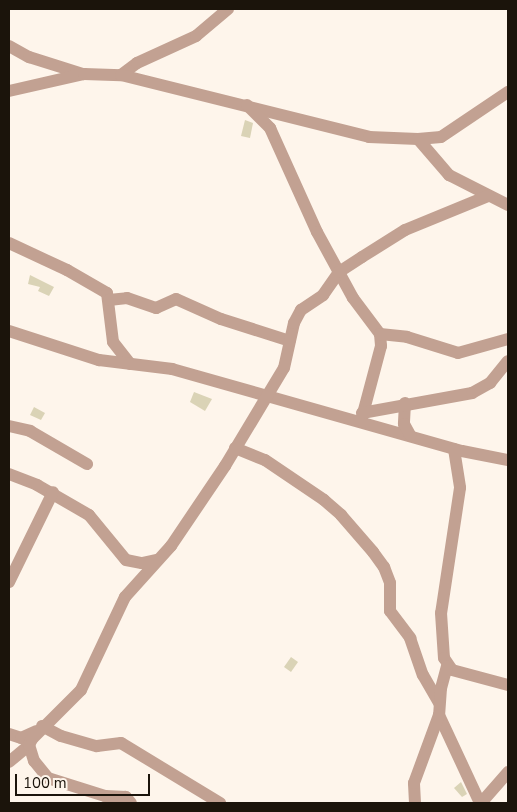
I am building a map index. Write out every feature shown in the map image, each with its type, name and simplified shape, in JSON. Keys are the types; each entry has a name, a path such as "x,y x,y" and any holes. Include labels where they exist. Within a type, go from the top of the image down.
{"street":[{"path":"121,75 137,63 196,36 228,9"},
{"path":"9,46 29,57 84,74"},
{"path":"9,91 84,74 121,75 246,104 369,137 418,139 441,137 508,92"},
{"path":"246,104 270,128 296,191 339,272 380,334 380,353 361,417"},
{"path":"418,139 449,175 508,205"},
{"path":"9,762 29,745 40,728 81,690 125,597 182,532 235,448 264,397 284,368 297,316 322,295 339,272 406,230 488,196"},
{"path":"9,243 102,288 109,300 109,327 113,342 130,364"},
{"path":"109,300 127,298 156,308 167,301 181,300 221,318 290,341"},
{"path":"9,331 92,358 172,369 264,397 361,417 410,436 454,449 508,460"},
{"path":"380,334 407,337 458,352 508,339"},
{"path":"361,417 405,403 472,393 490,383 508,361"},
{"path":"405,403 404,424 410,436"},
{"path":"9,426 30,431 87,464"},
{"path":"235,448 265,460 324,500 341,515 384,567 390,583 390,611 410,638 423,675 481,803 508,772"},
{"path":"415,803 414,783 439,709 447,666 441,613 460,488 454,449"},
{"path":"9,474 52,492 89,515 126,560 142,563 156,560"},
{"path":"9,582 52,492"},
{"path":"447,666 459,672 508,684"},
{"path":"9,734 20,738 40,728 96,746 121,742 220,803"},
{"path":"29,745 34,761 48,778 105,796 126,798 131,803"}],"building":[{"path":"245,120 253,123 250,138 241,136"},
{"path":"30,275 54,287 49,296 38,291 40,287 28,284"},
{"path":"194,392 212,399 205,411 190,402"},
{"path":"34,407 45,413 41,420 30,415"},
{"path":"291,657 298,662 291,672 284,667"},
{"path":"461,782 467,794 462,797 454,788"}]}
